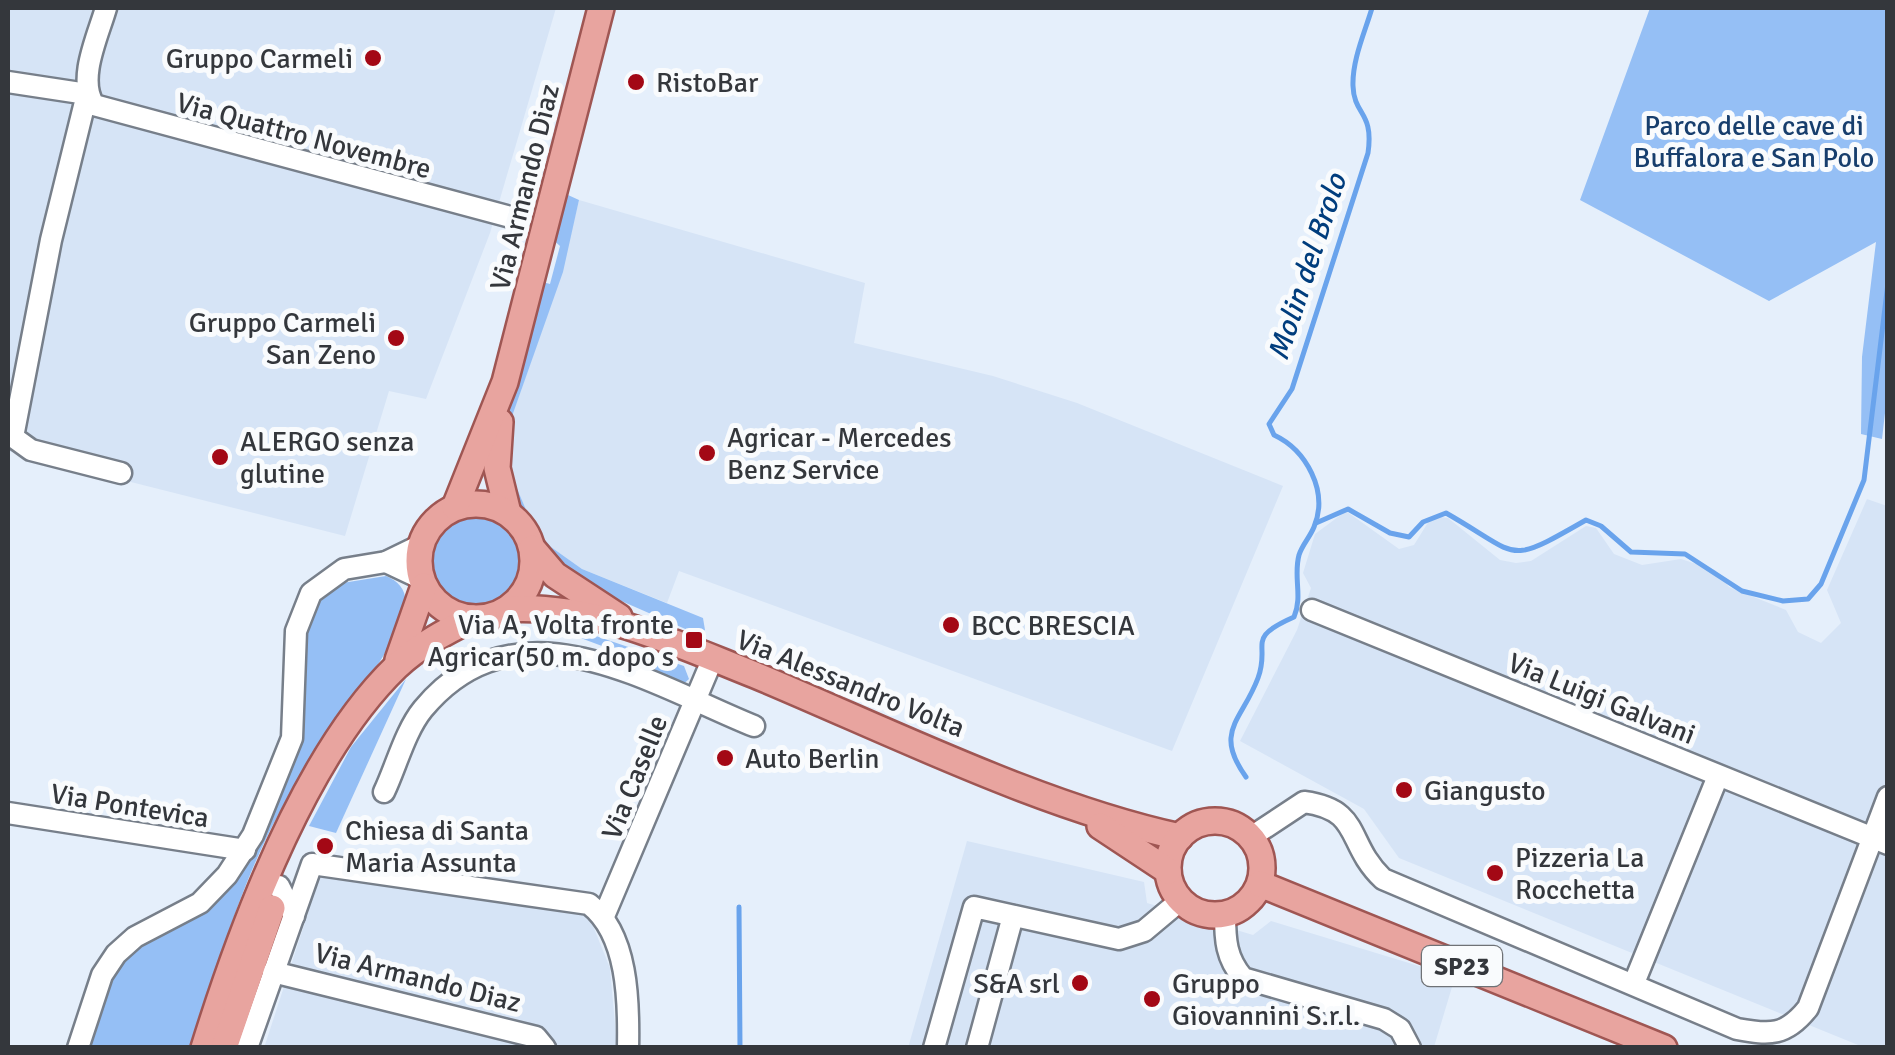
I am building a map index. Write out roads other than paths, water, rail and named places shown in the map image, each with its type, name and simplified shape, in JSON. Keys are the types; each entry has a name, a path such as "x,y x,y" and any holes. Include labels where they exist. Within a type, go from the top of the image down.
{"main road":[{"name":"Via Armando Diaz","path":"455,508 505,382 602,8"},
{"name":"Via Armando Diaz","path":"505,382 498,468 508,513"},
{"path":"482,504 508,513 524,528 532,548 530,582 508,609 473,618 444,609 423,583 421,545 432,524 455,508 482,504"},
{"name":"Via Alessandro Volta","path":"532,548 568,586 640,630"},
{"name":"Via Armando Diaz","path":"394,670 423,583"},
{"name":"Via Alessandro Volta","path":"508,609 558,610 640,630 1039,792 1180,837"},
{"name":"Via Armando Diaz","path":"204,1048 272,861 316,781 394,670 430,640 473,618"},
{"name":"Via Armando Diaz","path":"224,1048 245,1017 279,886 316,781"},
{"name":"Via Alessandro Volta","path":"1039,792 1132,843 1168,871 1181,900"},
{"path":"1168,871 1180,837 1208,822 1224,822 1251,837 1262,860 1260,884 1240,908 1209,915 1181,900"},
{"name":"SP23","path":"1260,884 1664,1048"},
{"name":"Via Armando Diaz","path":"228,974 245,1017"}],"street":[{"path":"106,8 32,328 12,437 32,450 121,473"},
{"name":"Via Quattro Novembre","path":"8,82 87,94 94,105 113,114 514,218"},
{"path":"78,1048 102,975 116,954 136,937 200,903 245,850 292,738 296,631 306,602 334,574 386,562 421,545"},
{"path":"386,562 423,583"},
{"name":"Via Luigi Galvani","path":"1312,610 1879,840"},
{"path":"384,792 420,712 448,683 502,657 545,650 583,656 754,726"},
{"name":"Via Caselle","path":"604,916 712,658"},
{"path":"1634,984 1718,776"},
{"path":"1251,837 1304,802 1334,806 1348,821 1364,861 1383,879 1738,1029 1772,1036 1794,1026 1808,1008 1879,840 1888,798"},
{"name":"Via Pontevica","path":"8,813 245,850"},
{"name":"Via Armando Diaz","path":"247,1048 245,1017 274,972 312,864 589,904 604,916"},
{"name":"Via Armando Diaz","path":"279,886 294,916"},
{"path":"934,1048 974,907 1118,939 1144,932 1181,900"},
{"path":"1225,914 1226,944 1232,965 1244,978 1384,1019 1400,1029 1410,1048"},
{"path":"604,916 624,973 628,1048"},
{"path":"976,1048 1013,916"},
{"name":"Via Armando Diaz","path":"274,972 536,1037 544,1048"},
{"path":"245,1017 276,1029"}],"waterway":[{"name":"Molin del Brolo","path":"1246,777 1236,761 1231,737 1258,678 1264,637 1294,617 1299,555 1314,527 1319,500 1305,461 1274,435 1269,424 1292,389 1368,153 1368,129 1354,96 1353,76 1372,8"},
{"path":"1888,42 1888,63"},
{"path":"1316,523 1348,509 1390,533 1409,537 1423,522 1446,513 1502,547 1526,550 1586,520 1601,526 1631,552 1685,554 1742,591 1783,601 1808,599 1821,584 1864,480 1888,283"},
{"path":"739,907 740,1048"}],"place":[{"name":"Gruppo Carmeli","path":"373,58"},
{"name":"RistoBar","path":"636,82"},
{"name":"Gruppo Carmeli San Zeno","path":"396,338"},
{"name":"Agricar - Mercedes Benz Service","path":"707,453"},
{"name":"ALERGO senza glutine","path":"220,457"},
{"name":"BCC BRESCIA","path":"951,625"},
{"name":"Via A, Volta fronte Agricar(50 m. dopo s","path":"694,640"},
{"name":"Auto Berlin","path":"725,758"},
{"name":"Giangusto","path":"1404,790"},
{"name":"Chiesa di Santa Maria Assunta","path":"325,846"},
{"name":"Pizzeria La Rocchetta","path":"1495,873"},
{"name":"S&A srl","path":"1080,983"},
{"name":"Gruppo Giovannini S.r.l.","path":"1152,999"}],"park label":[{"name":"Parco delle cave di Buffalora e San Polo","path":"1754,141"}]}
